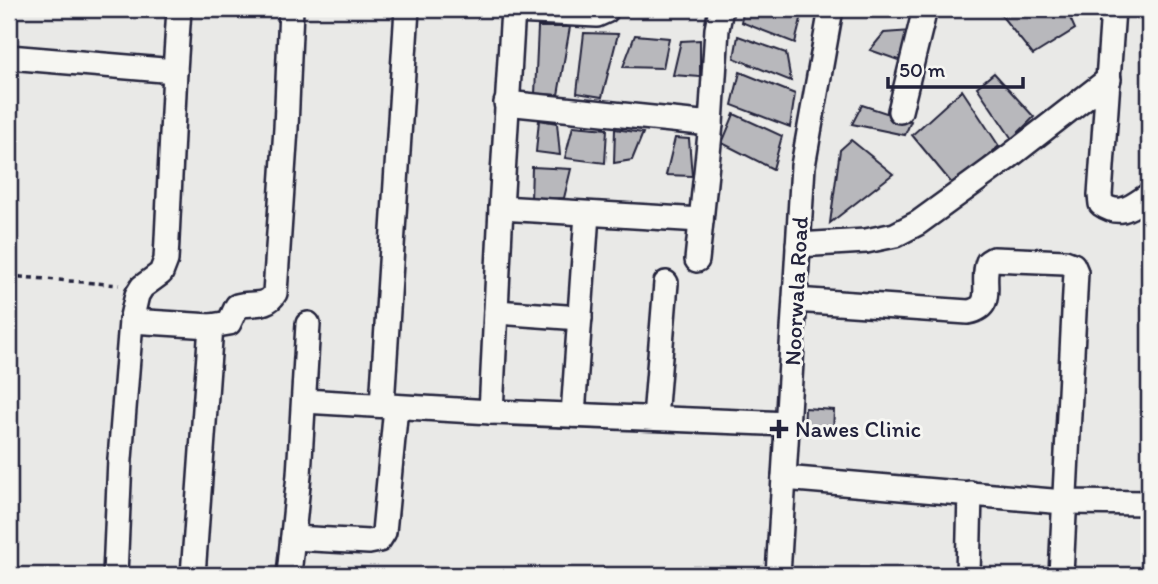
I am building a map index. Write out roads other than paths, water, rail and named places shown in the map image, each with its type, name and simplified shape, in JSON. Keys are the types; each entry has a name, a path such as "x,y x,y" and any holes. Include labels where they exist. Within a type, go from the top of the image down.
{"street":[{"path":"115,575 120,459 131,321 137,295 142,287 161,272 166,260 180,9"},
{"path":"131,321 211,326 229,323 237,306 267,303 275,293 292,9"},
{"path":"293,538 369,542 379,540 384,532 407,9"},
{"path":"491,412 513,10 597,15 606,9"},
{"path":"697,260 720,9"},
{"name":"Noorwala Road","path":"778,575 803,166 831,9"},
{"path":"900,111 922,18 945,9"},
{"path":"1113,9 1101,204 1110,210 1119,211 1149,195"},
{"path":"9,57 175,71"},
{"path":"798,245 866,241 895,234 918,223 1109,79"},
{"path":"506,103 711,124"},
{"path":"501,208 701,220"},
{"path":"573,415 587,214"},
{"path":"795,300 968,312 983,306 985,268 988,262 1065,262 1073,265 1076,272 1061,575"},
{"path":"655,418 666,283"},
{"path":"496,312 580,318"},
{"path":"289,575 309,324"},
{"path":"193,575 211,326"},
{"path":"304,401 491,412 788,424"},
{"path":"784,478 1064,502 1149,503"},
{"path":"968,575 970,493"}],"place":[{"name":"Nawes Clinic","path":"779,429"}]}
